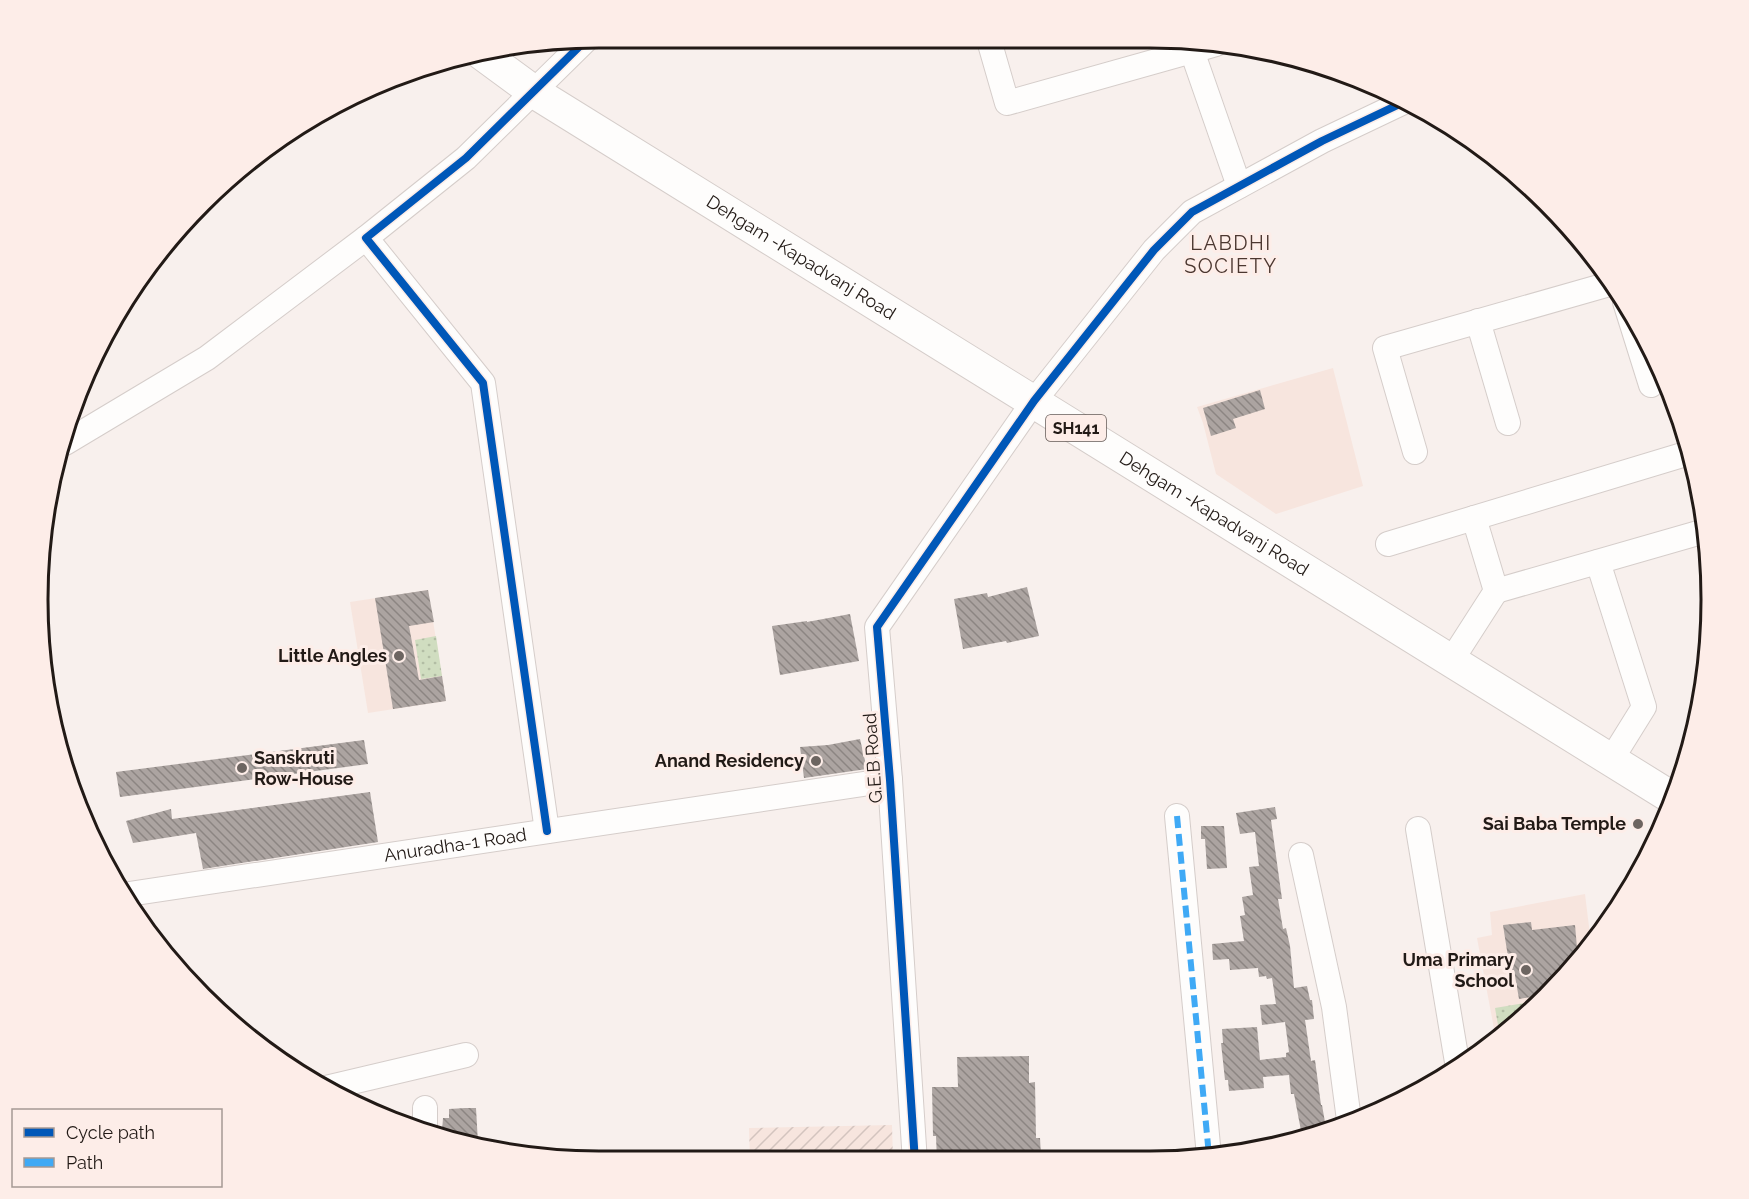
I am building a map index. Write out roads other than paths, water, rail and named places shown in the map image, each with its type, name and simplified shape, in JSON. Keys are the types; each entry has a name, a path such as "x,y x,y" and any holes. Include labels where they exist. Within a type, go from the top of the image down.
{"main road":[{"name":"Dehgam -Kapadvanj Road","path":"490,59 534,92 1666,794"}],"street":[{"path":"991,48 1007,103 1195,50"},
{"path":"72,439 207,358 366,238 466,158 577,49"},
{"path":"1192,51 1239,186"},
{"name":"G.E.B Road","path":"914,1151 890,780 877,627 1034,401 1154,250 1192,212 1390,104"},
{"path":"366,238 483,383 547,831"},
{"path":"1415,452 1385,348 1603,286"},
{"path":"1478,321 1508,423"},
{"path":"1639,346 1651,385"},
{"path":"1388,544 1682,455"},
{"path":"1474,518 1496,591"},
{"path":"1451,661 1496,591 1697,533"},
{"path":"1598,562 1644,707 1611,760"},
{"name":"Anuradha-1 Road","path":"133,893 890,780"},
{"path":"1177,816 1208,1147"},
{"path":"1418,829 1456,1058"},
{"path":"1301,855 1334,1007 1348,1114"},
{"path":"339,1085 466,1055"}],"place":[{"name":"Little Angles","path":"399,656"},
{"name":"Anand Residency","path":"816,761"},
{"name":"Sanskruti Row-House","path":"242,768"},
{"name":"Sai Baba Temple","path":"1638,824"},
{"name":"Uma Primary School","path":"1526,970"}],"district":[{"name":"LABDHI SOCIETY","path":"1231,254"}]}
